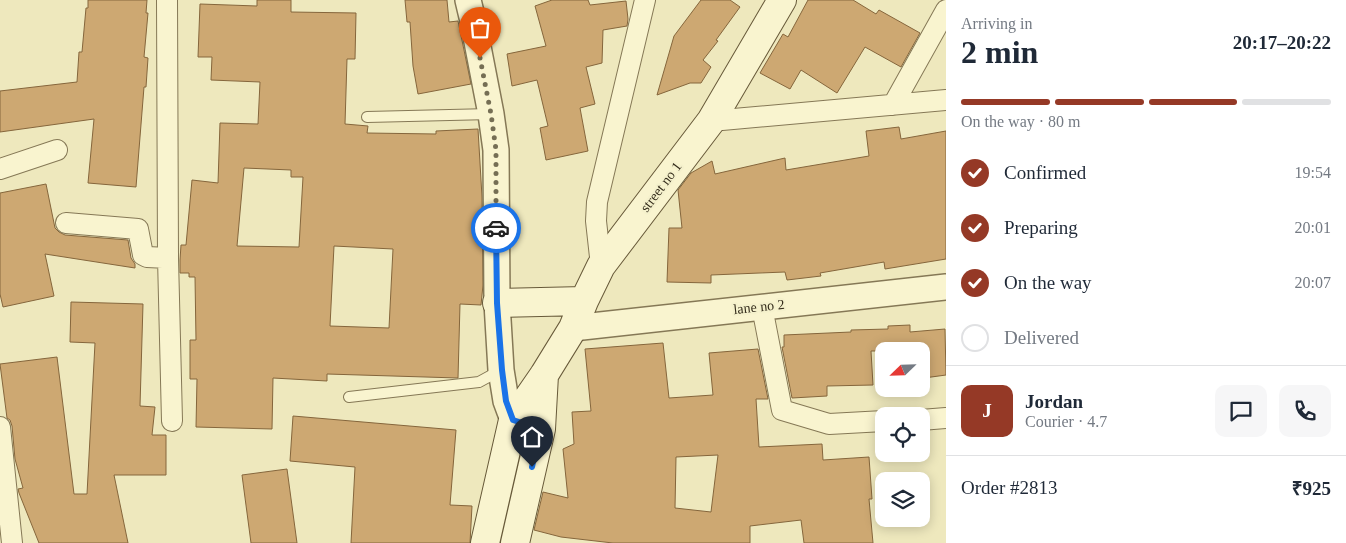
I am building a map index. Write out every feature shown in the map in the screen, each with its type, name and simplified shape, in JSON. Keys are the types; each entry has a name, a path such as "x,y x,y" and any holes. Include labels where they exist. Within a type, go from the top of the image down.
{"main road":[{"name":"street no 1","path":"485,543 513,420 573,328 601,266 711,121 782,0"},
{"path":"497,303 584,301"},
{"name":"street no 1","path":"516,543 540,429 544,375"}],"street":[{"path":"167,0 168,258 172,421"},
{"path":"468,0 491,114 496,150 497,303 506,401 513,420 540,429"},
{"path":"601,266 596,221 597,202 645,0"},
{"path":"892,105 946,10"},
{"path":"711,121 946,100"},
{"path":"0,169 57,150"},
{"path":"66,222 138,229 143,255 147,257 168,258"},
{"name":"lane no 2","path":"573,328 946,288"},
{"path":"762,307 782,410 829,424 875,421"},
{"path":"930,419 946,418"},
{"path":"0,427 12,543"}],"lane":[{"path":"367,117 491,114"},
{"path":"349,396 479,382 502,370"}],"building":[{"path":"88,0 147,0 146,13 148,13 144,57 148,58 136,187 88,183 94,119 0,132 0,91 77,82 79,52 82,52"},
{"path":"257,0 291,0 291,12 356,13 355,59 347,59 345,124 368,126 367,133 436,134 436,131 478,129 482,197 483,285 481,305 460,304 458,378 327,374 327,381 273,378 272,429 196,427 197,379 190,379 190,340 196,340 195,277 189,277 189,273 180,273 181,245 186,245 192,180 218,183 220,123 258,124 260,82 211,80 212,57 198,57 200,4 257,6","holes":["244,168 291,170 291,177 303,177 299,247 237,246","334,246 393,249 389,328 330,326"]},
{"path":"405,0 447,0 449,22 458,21 471,84 418,94 413,66 410,22 407,22"},
{"path":"552,0 588,0 590,5 626,1 628,19 627,26 603,30 602,63 586,67 595,104 580,108 588,151 546,160 540,128 548,126 537,80 512,86 507,54 546,46 535,6"},
{"path":"701,0 730,0 740,7 703,60 711,67 701,83 690,83 657,95 674,36"},
{"path":"808,0 853,0 876,14 879,10 920,33 901,67 865,47 837,93 801,70 790,89 760,73 783,34 788,37"},
{"path":"899,127 901,139 946,131 946,259 885,269 884,262 820,273 821,276 787,280 785,272 711,275 711,283 667,282 669,228 682,228 678,190 691,173 712,161 715,174 785,158 786,170 869,156 866,131"},
{"path":"46,184 55,228 59,232 65,235 128,240 135,268 45,254 54,296 3,307 0,294 0,193"},
{"path":"71,302 143,304 140,406 155,407 152,435 166,435 166,475 114,475 128,543 39,543 18,489 23,488 15,459 12,426 7,418 0,364 57,357 74,494 87,494 95,343 70,342"},
{"path":"910,325 910,332 945,329 946,375 930,377 930,342 875,342 875,351 871,351 873,385 827,386 827,396 792,398 782,347 784,347 784,335 888,329 888,326"},
{"path":"663,343 669,398 713,395 709,353 758,349 768,399 756,399 759,447 822,444 823,460 869,457 872,499 869,499 873,543 804,543 801,520 750,526 750,543 613,543 561,537 534,530 543,492 568,498 563,449 574,444 572,412 591,411 585,349","holes":["718,455 711,512 675,508 676,457"]},
{"path":"293,416 456,430 450,505 472,506 470,543 351,543 355,467 290,461"},
{"path":"287,469 297,543 251,543 242,475"}],"way so far":[{"path":"480,58 496,150 496,228"}],"route":[{"path":"496,228 497,303 506,401 513,420 540,429 532,467"}]}
